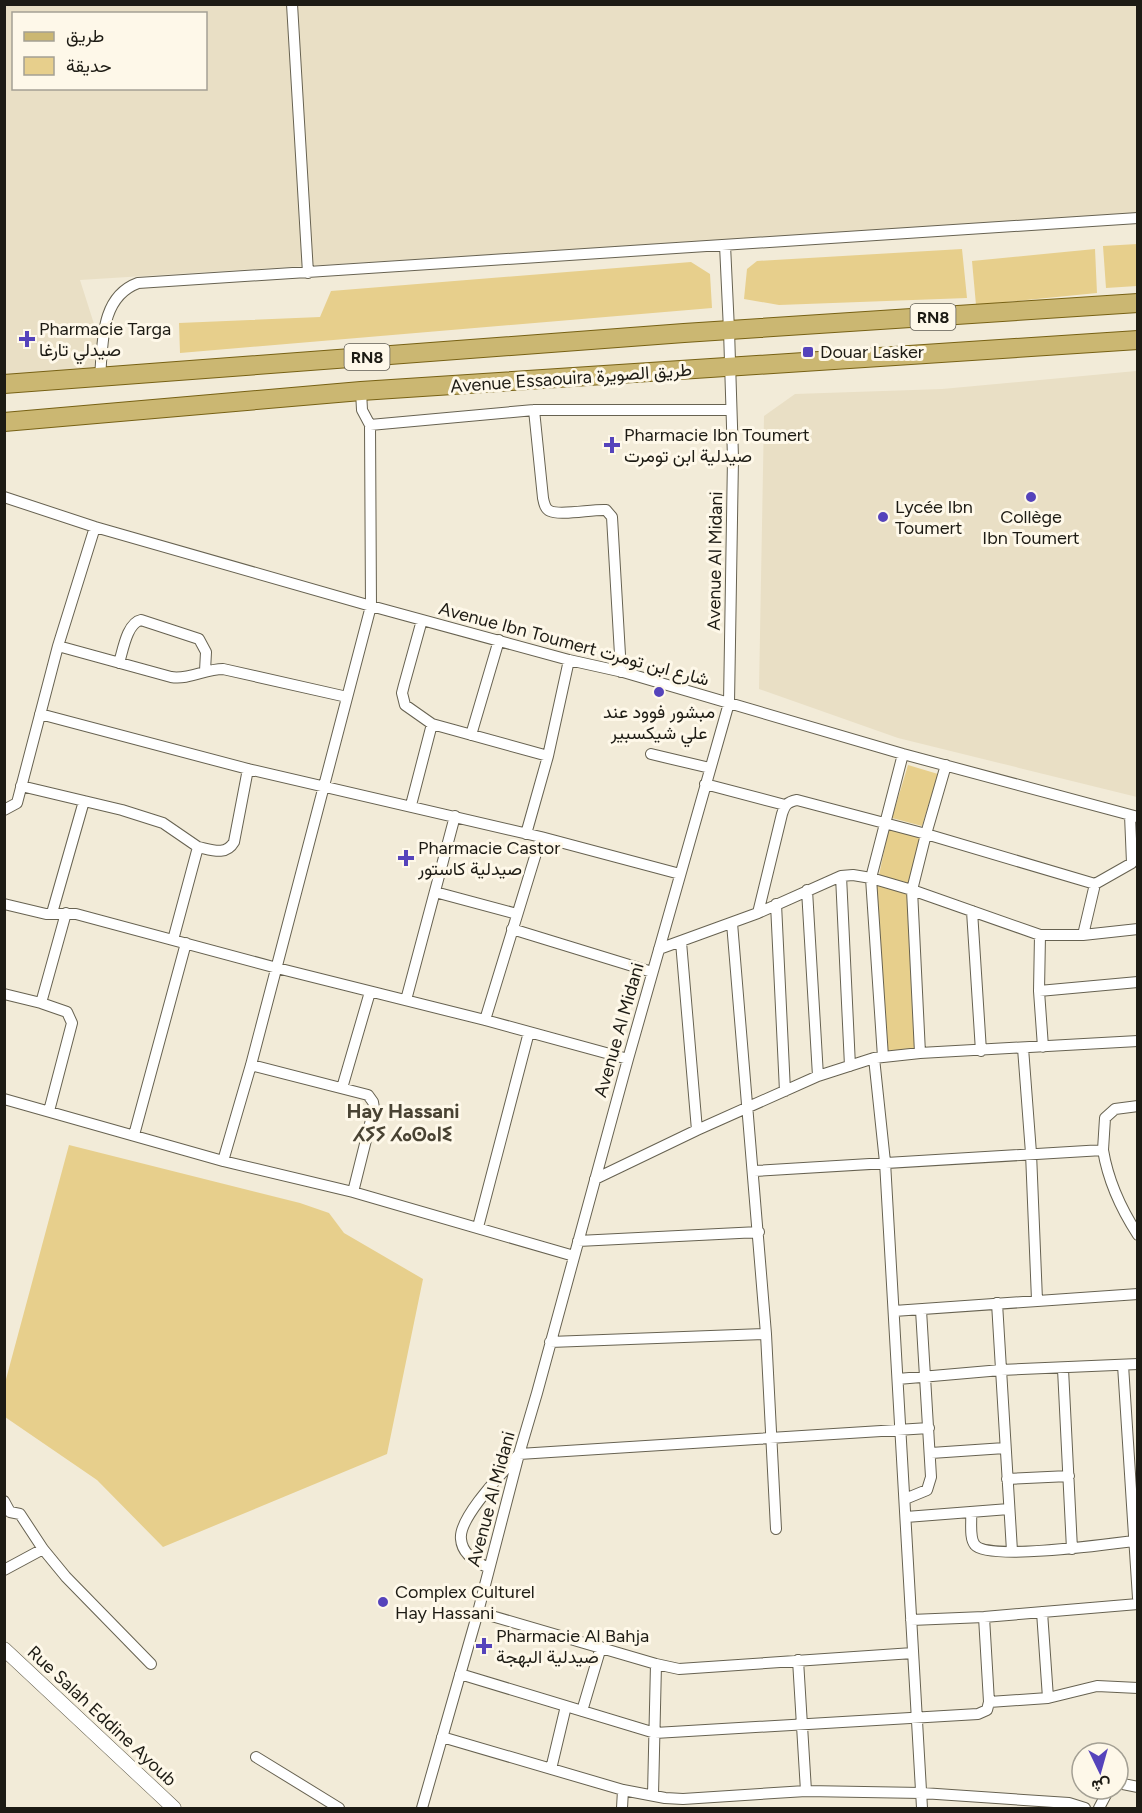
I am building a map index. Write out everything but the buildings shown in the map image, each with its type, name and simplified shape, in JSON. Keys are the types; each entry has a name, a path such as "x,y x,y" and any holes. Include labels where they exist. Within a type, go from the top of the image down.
{"main road":[{"name":"Avenue Essaouira طريق الصويرة","path":"4,384 729,330 1137,303"},
{"name":"Avenue Essaouira طريق الصويرة","path":"4,422 361,391 1137,340"}],"street":[{"path":"292,4 308,273"},
{"path":"100,377 104,328 108,314 119,294 128,287 152,282 1137,218"},
{"name":"Avenue Al Midani","path":"422,1809 478,1612 519,1454 658,949 729,704 733,458 724,244"},
{"path":"223,1161 252,1065 371,606 370,425 362,410 361,391"},
{"path":"370,425 534,410 731,410"},
{"path":"534,410 543,498 546,507 549,511 560,512 606,510 612,517 621,672"},
{"name":"Avenue Ibn Toumert شارع ابن تومرت","path":"4,497 95,527 371,606 621,672 903,754 1134,816"},
{"path":"4,810 17,803 58,646 95,527"},
{"path":"119,663 131,626 141,620 199,639 206,652 206,671"},
{"path":"422,620 402,693 405,705 432,724 548,756"},
{"path":"471,735 499,640"},
{"path":"58,646 179,678 223,669 346,697"},
{"path":"525,834 548,756 569,660"},
{"path":"39,714 248,770 411,805 680,874"},
{"path":"411,805 432,724"},
{"path":"651,754 710,768"},
{"path":"903,754 871,878 879,1058 922,1809"},
{"path":"920,1053 912,890 946,765"},
{"path":"21,786 122,810 164,823 198,847 224,851 232,846 248,770"},
{"path":"705,784 785,805"},
{"path":"758,913 785,805 796,800 885,822 1095,884"},
{"path":"52,913 84,801"},
{"path":"406,1000 455,816"},
{"path":"1083,935 1095,884 1132,862 1134,816"},
{"path":"485,1020 541,837"},
{"path":"173,940 198,847"},
{"path":"658,949 758,913 841,876 853,875 912,890 1040,936 1083,935 1137,928"},
{"path":"841,876 850,1066"},
{"path":"807,890 818,1076"},
{"path":"435,892 517,915"},
{"path":"4,904 38,912 66,913 628,1059"},
{"path":"776,904 785,1090"},
{"path":"972,911 981,1051"},
{"path":"41,1003 66,913"},
{"path":"732,922 759,1232 777,1529"},
{"path":"512,929 652,972"},
{"path":"1040,936 1039,991 1043,1047"},
{"path":"681,942 697,1130"},
{"path":"134,1135 186,943"},
{"path":"1039,991 1137,982"},
{"path":"342,1088 370,992"},
{"path":"4,994 67,1012 72,1023 49,1111"},
{"path":"478,1227 529,1032"},
{"path":"595,1179 785,1090 818,1076 879,1058 920,1053 1137,1041"},
{"path":"1023,1048 1031,1153 1037,1300"},
{"path":"252,1065 368,1095 374,1108 353,1192"},
{"path":"4,1099 223,1161 353,1192 573,1256"},
{"path":"1137,1106 1115,1109 1104,1118 1103,1150 1119,1202 1137,1235"},
{"path":"754,1171 1103,1150"},
{"path":"578,1241 759,1232"},
{"path":"894,1311 1137,1294"},
{"path":"997,1303 1012,1551"},
{"path":"905,1499 929,1487 931,1453 921,1310"},
{"path":"550,1342 766,1334"},
{"path":"898,1379 1001,1370 1137,1364"},
{"path":"1123,1365 1137,1598"},
{"path":"1063,1369 1072,1549"},
{"path":"489,1568 477,1563 467,1553 461,1539 464,1522 519,1454 929,1428"},
{"path":"931,1453 1005,1448"},
{"path":"1007,1479 1069,1476"},
{"path":"4,1501 10,1512 20,1514 43,1549 66,1577 151,1664"},
{"path":"906,1518 1009,1509"},
{"path":"972,1513 972,1539 977,1547 985,1550 1072,1549 1134,1541"},
{"path":"4,1570 43,1549"},
{"path":"911,1620 984,1617 1137,1604"},
{"path":"478,1612 679,1669 913,1653"},
{"path":"1042,1612 1048,1698"},
{"path":"460,1674 655,1733 978,1714 987,1710 989,1702 984,1617"},
{"path":"582,1711 601,1647"},
{"name":"Rue Salah Eddine Ayoub","path":"4,1649 174,1809"},
{"path":"798,1660 806,1791"},
{"path":"653,1795 656,1664"},
{"path":"989,1702 1048,1698 1097,1686 1137,1688"},
{"path":"551,1769 566,1706"},
{"path":"442,1737 623,1790 653,1795 684,1804 806,1791 922,1793 1020,1804 1069,1803 1085,1809"},
{"path":"256,1757 339,1809"},
{"path":"622,1809 623,1790"}],"shaded area":[{"path":"4,5 1137,5 1137,214 80,280 109,371 5,384"},
{"path":"1136,371 1137,797 898,738 759,689 764,416 795,394 942,389"}],"green space":[{"path":"1137,244 1137,286 1106,288 1103,246"},
{"path":"962,249 967,298 779,305 744,299 747,269 757,261"},
{"path":"1095,249 1097,293 976,305 972,261"},
{"path":"691,262 710,274 712,308 180,353 179,323 320,317 331,291"},
{"path":"908,765 938,774 922,826 892,818"},
{"path":"889,828 922,833 908,883 879,875"},
{"path":"876,883 908,893 916,1049 883,1053"},
{"path":"69,1145 300,1203 329,1213 344,1233 423,1279 387,1454 163,1547 97,1480 5,1417 5,1383"}],"place":[{"name":"Pharmacie Targa صيدلي تارغا","path":"27,339"},
{"name":"Douar Lasker","path":"808,352"},
{"name":"Pharmacie Ibn Toumert صيدلية ابن تومرت","path":"612,445"},
{"name":"Collège Ibn Toumert","path":"1031,497"},
{"name":"Lycée Ibn Toumert","path":"883,517"},
{"name":"مبشور فوود عند علي شيكسبير","path":"659,692"},
{"name":"Pharmacie Castor صيدلية كاستور","path":"406,858"},
{"name":"Complex Culturel Hay Hassani","path":"383,1602"},
{"name":"Pharmacie Al Bahja صيدلية البهجة","path":"484,1646"}],"district":[{"name":"Hay Hassani ⵃⵢⵢ ⵃⴰⵙⴰⵏⵉ","path":"403,1122"}]}
